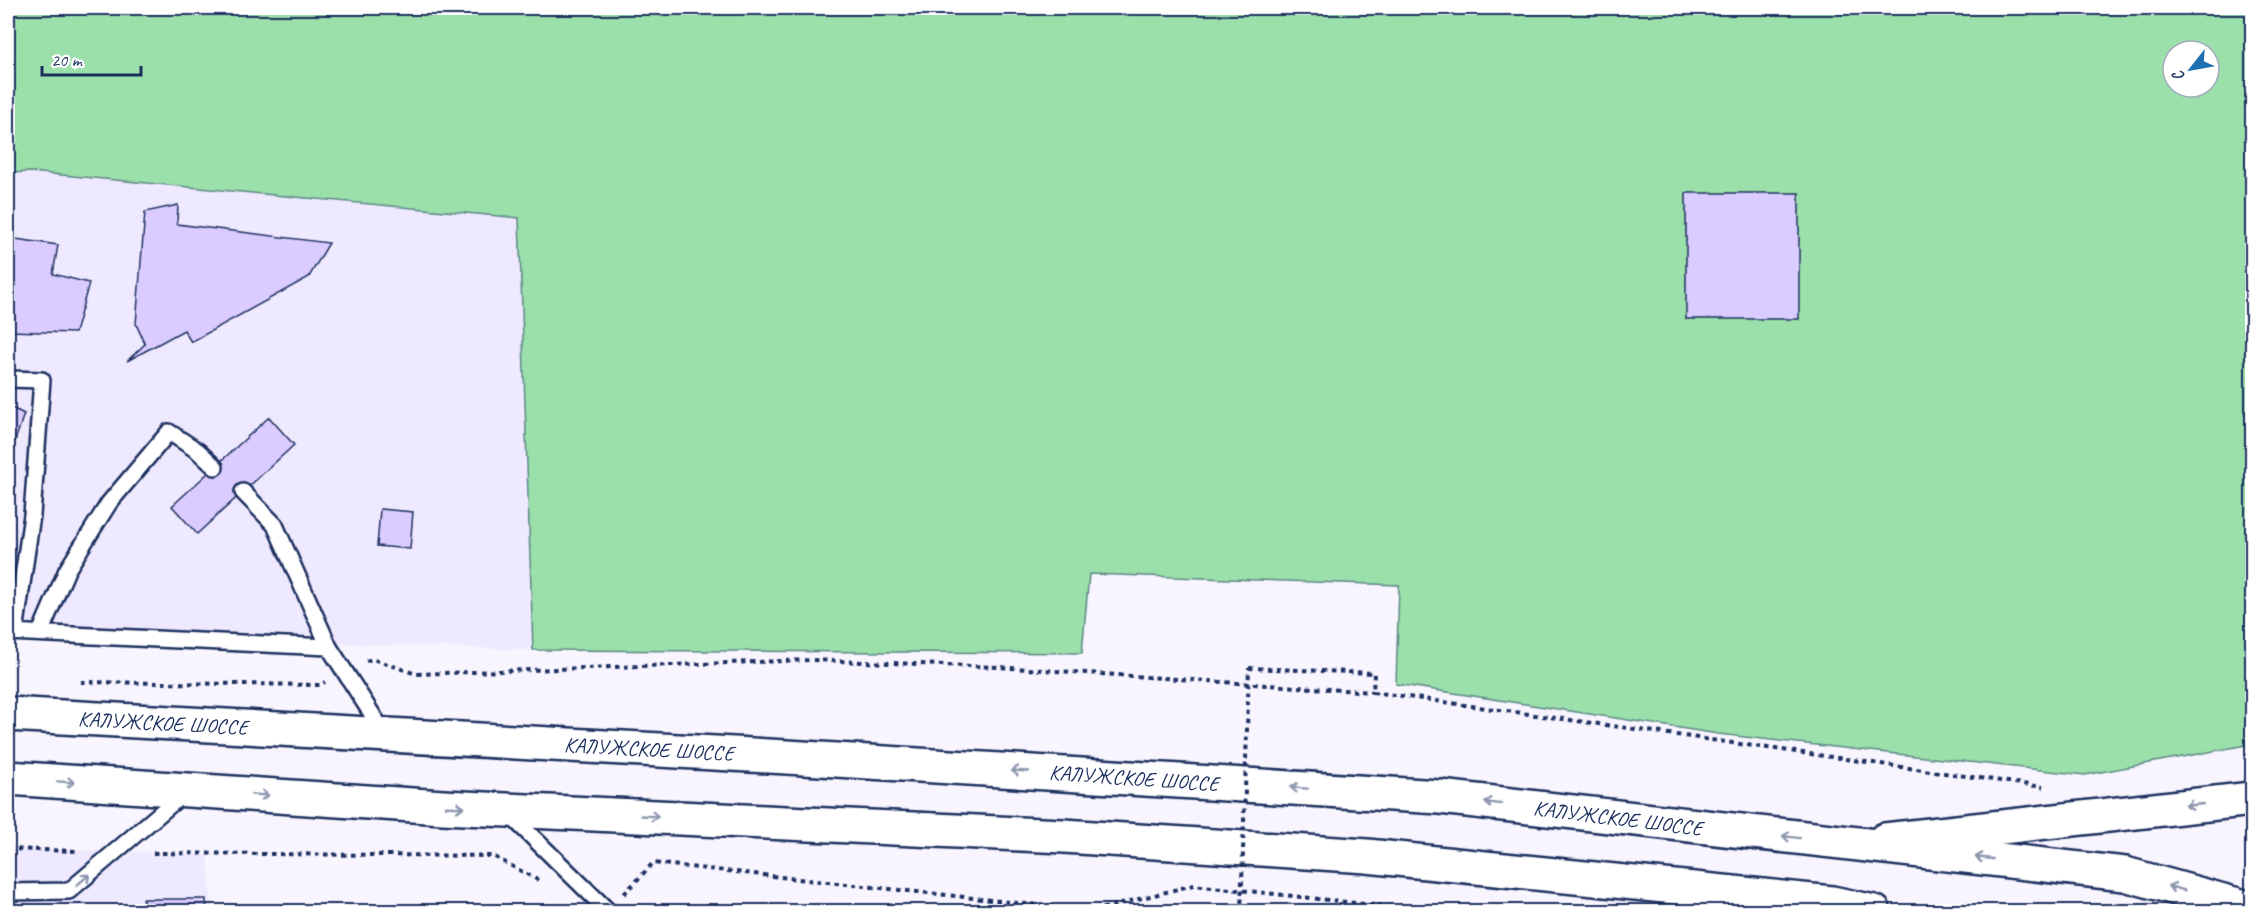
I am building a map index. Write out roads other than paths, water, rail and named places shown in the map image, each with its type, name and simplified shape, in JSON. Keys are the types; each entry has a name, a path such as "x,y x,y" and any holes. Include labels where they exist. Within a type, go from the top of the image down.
{"main road":[{"name":"КАЛУЖСКОЕ ШОССЕ","path":"8,714 776,756 1440,797 2125,874 2253,909"},
{"path":"8,778 187,791 1064,836 1355,856 1874,912"},
{"path":"1849,844 2253,799"}],"lane":[{"path":"8,379 42,380 32,515 11,632 329,647"},
{"path":"40,633 67,570 109,503 169,432 198,451 215,467"},
{"path":"243,492 275,525 329,647 385,735"},
{"path":"8,892 69,891 187,791"},
{"path":"504,808 609,911"}]}
